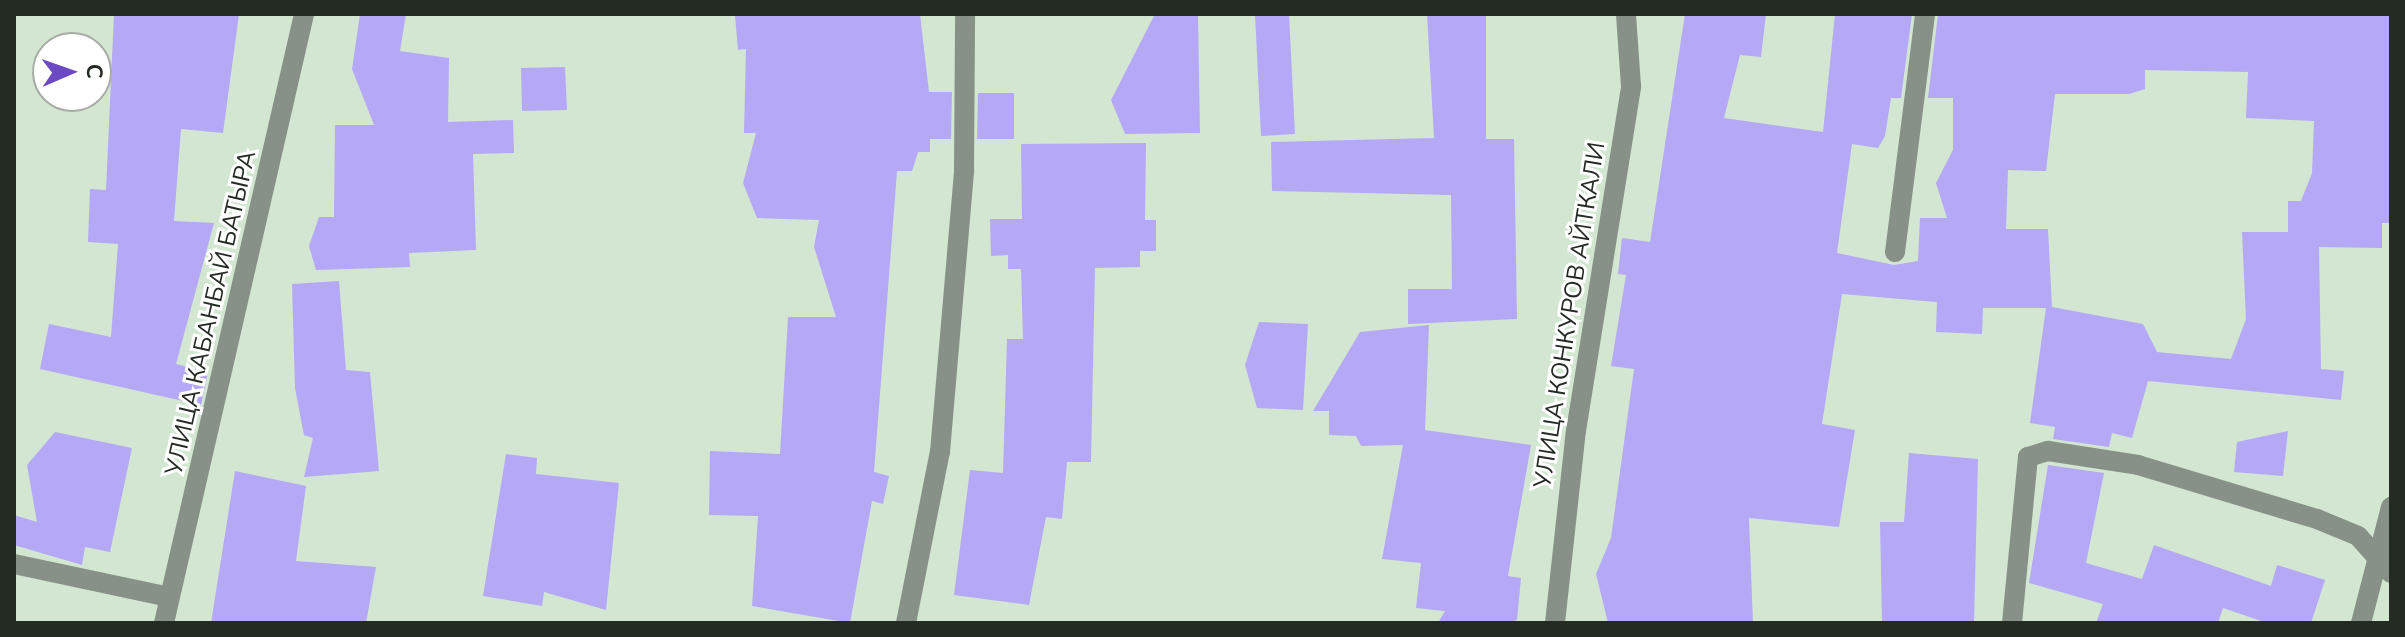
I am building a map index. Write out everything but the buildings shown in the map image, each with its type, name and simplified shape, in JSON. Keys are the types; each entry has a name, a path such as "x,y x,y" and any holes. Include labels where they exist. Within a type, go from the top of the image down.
{"street":[{"name":"УЛИЦА КАБАНБАЙ БАТЫРА","path":"164,623 214,428 304,14"},
{"path":"906,623 940,452 964,170 965,14"},
{"name":"УЛИЦА КОНКУРОВ АЙТКАЛИ","path":"1555,623 1578,417 1631,86 1626,14"},
{"path":"1895,252 1925,14"},
{"path":"2012,623 2028,457 2048,451 2138,465 2317,519 2358,536 2385,569"},
{"path":"2361,623 2385,569 2391,507"},
{"path":"14,564 169,597"}]}
